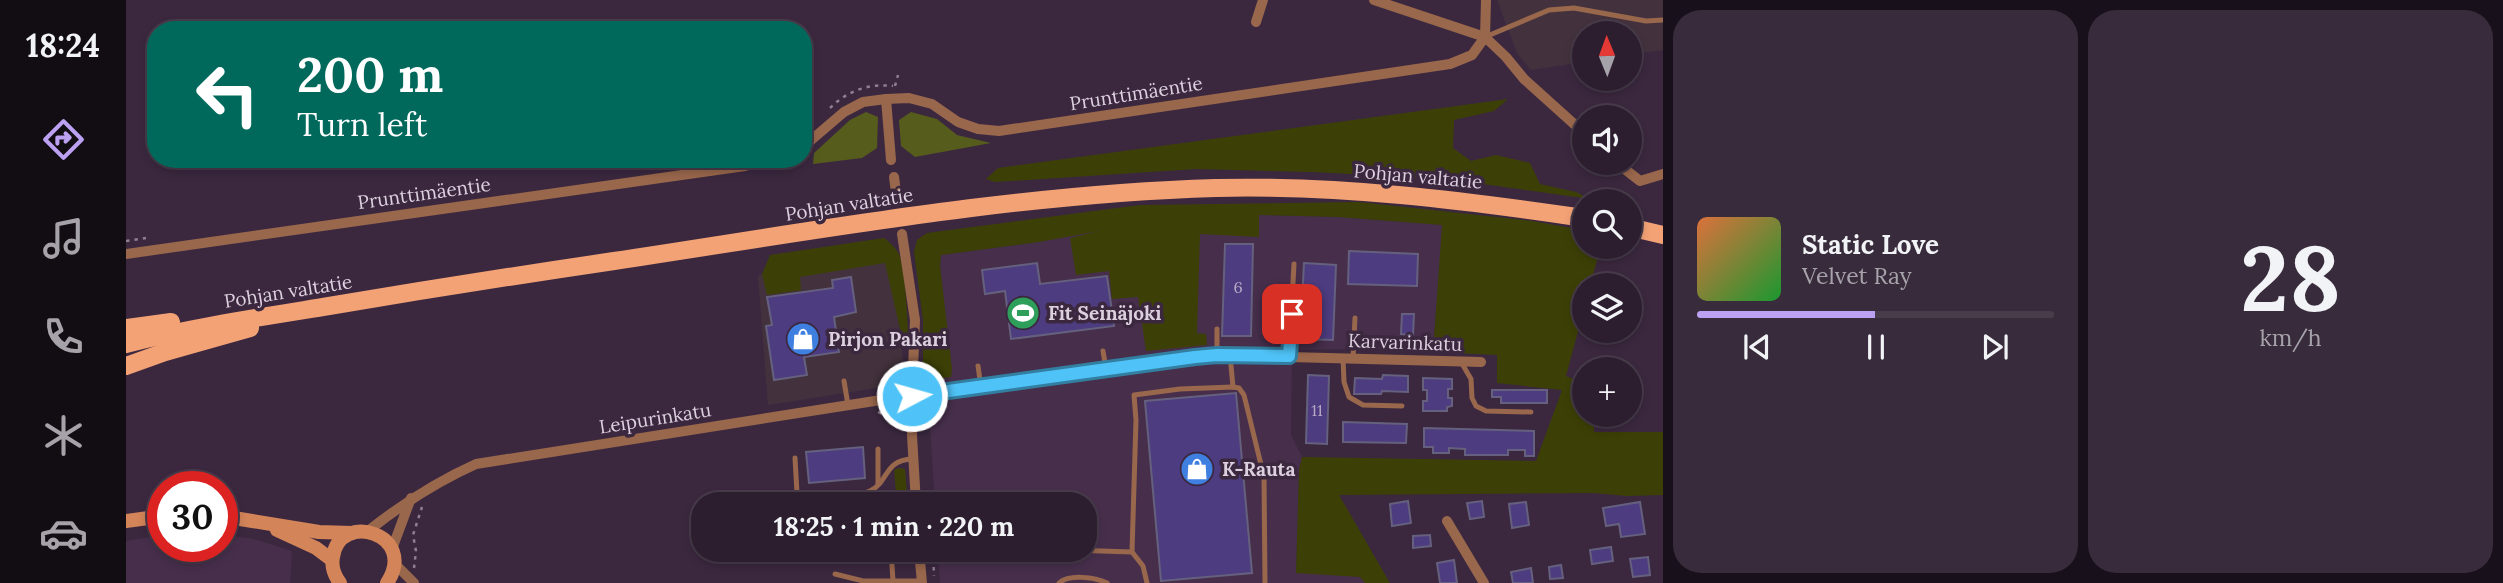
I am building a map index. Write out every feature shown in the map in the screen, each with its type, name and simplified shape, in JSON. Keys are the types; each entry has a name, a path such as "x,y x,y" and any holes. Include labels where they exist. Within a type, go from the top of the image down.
{"main road":[{"name":"Pohjan valtatie","path":"126,344 202,326 937,212 1136,191 1218,188 1367,191 1476,202 1572,216"},
{"path":"1642,230 1663,234"},
{"path":"126,328 295,311"},
{"path":"126,366 295,311"}],"street":[{"path":"1256,22 1263,0"},
{"path":"1374,0 1485,37 1524,79 1572,122"},
{"path":"1485,37 1486,0"},
{"name":"Prunttimäentie","path":"812,139 844,112 863,102 909,98 932,104 958,122 978,129 999,131 1131,113 1286,86 1450,65 1472,55 1485,37"},
{"path":"886,99 891,160"},
{"name":"Prunttimäentie","path":"126,254 731,168"},
{"path":"1632,175 1640,181 1663,174"},
{"path":"894,177 897,200"},
{"path":"901,234 915,320 911,418 915,492"},
{"name":"Karvarinkatu","path":"912,396 1217,355 1481,362"},
{"name":"Leipurinkatu","path":"368,531 411,498 446,477 475,464 912,396"},
{"path":"392,549 411,498"},
{"path":"126,521 147,518"},
{"path":"238,519 319,531 368,531 378,534 392,549 395,564 393,575 387,583"},
{"path":"1447,521 1484,583"},
{"path":"263,524 316,548 332,560"},
{"path":"337,581 332,560 338,544 352,533"},
{"path":"920,562 922,582"},
{"path":"395,564 412,580"}],"lane":[{"path":"1485,37 1549,10 1574,8 1646,21 1663,20"},
{"path":"1289,356 1294,264"},
{"path":"1354,318 1344,382 1349,397 1363,405 1402,406"},
{"path":"1217,329 1217,355"},
{"path":"1104,351 1106,369"},
{"path":"1230,355 1233,387"},
{"path":"1461,362 1471,379 1472,398 1476,406 1486,411 1531,412"},
{"path":"978,366 981,387"},
{"path":"844,381 848,405"},
{"path":"1147,583 1143,566 1132,552 1136,420 1134,395 1180,389 1233,387 1239,388 1244,395 1264,477 1265,583"},
{"path":"878,449 878,484"},
{"path":"795,458 797,493 805,495 870,492 895,462 912,459"},
{"path":"1097,551 1132,552"},
{"path":"892,562 893,581"},
{"path":"835,574 863,581 922,582"},
{"path":"1059,583 1064,579 1092,578 1107,583"}],"path":[{"path":"895,86 898,75"},
{"path":"872,411 883,413 892,419 911,418"},
{"path":"412,580 416,565 412,535 428,500"},
{"path":"933,562 934,583"}],"shaded area":[{"path":"1497,0 1663,0 1663,50 1642,53 1642,21 1572,21 1572,64 1531,70 1517,53"},
{"path":"1170,217 1338,217 1443,225 1433,352 1292,350 1291,435 1302,457 1299,470 1296,572 1360,577 1365,583 940,583 939,562 1097,562 1097,492 934,492 930,427 923,381 951,377 941,255 1039,242"},
{"path":"890,258 903,360 895,385 768,405 758,276"},
{"path":"238,537 254,539 292,551 290,583 126,583 126,541 147,538 147,562 238,562"}],"green space":[{"path":"1508,99 1494,111 1454,120 1453,148 1471,161 1496,155 1530,163 1540,184 1572,191 1572,196 1446,179 1312,172 1196,169 995,182 986,179 998,168"},
{"path":"866,112 878,117 877,148 862,158 813,164 814,153 850,120"},
{"path":"911,112 937,119 957,135 991,143 915,157 901,146 899,120"},
{"path":"1359,202 1532,221 1572,228 1572,259 1598,259 1593,273 1572,273 1572,343 1575,343 1566,376 1572,378 1572,427 1594,427 1594,432 1663,432 1663,495 1339,495 1390,583 1365,583 1360,577 1296,573 1299,470 1302,457 1536,461 1562,390 1497,383 1497,355 1433,352 1442,225 1338,217 1259,215 1259,237 1200,234 1197,333 1206,334 1207,345 1146,351 1138,297 1112,299 1109,271 1076,275 1070,238 1099,231 941,255 951,377 923,381 923,320 914,252 917,240 927,233 1140,205"},
{"path":"884,238 896,249 901,261 908,338 900,329 885,263 800,277 801,290 767,295 762,274 770,255"},
{"path":"905,469 907,492 896,492 894,470"}],"building":[{"path":"1225,244 1253,244 1251,336 1222,336"},
{"path":"1349,251 1418,254 1417,286 1348,284"},
{"path":"1037,263 1040,284 1107,276 1114,326 1011,339 1005,291 985,294 982,270"},
{"path":"1304,263 1336,265 1333,340 1300,339"},
{"name":"Pirjon Pakari","path":"851,277 856,312 834,317 839,352 804,357 807,375 774,380 766,326 772,325 767,297 833,288 832,280"},
{"path":"1402,314 1414,314 1413,335 1401,334"},
{"path":"1308,375 1329,376 1327,444 1306,443"},
{"path":"1383,375 1408,376 1408,392 1354,394 1355,378 1382,379"},
{"path":"1423,378 1452,379 1448,398 1452,398 1452,406 1447,407 1447,411 1423,411 1427,390 1423,390"},
{"path":"1492,390 1547,390 1547,403 1501,403 1501,397 1492,397"},
{"name":"K-Rauta","path":"1236,393 1252,573 1161,581 1145,401"},
{"path":"1343,422 1407,424 1406,443 1343,442"},
{"path":"1424,428 1534,431 1534,456 1525,456 1525,450 1508,450 1508,455 1465,455 1465,449 1449,448 1449,453 1433,453 1433,447 1424,447"},
{"path":"863,447 865,478 809,483 806,452"},
{"path":"1408,501 1411,523 1392,526 1390,504"},
{"path":"1482,501 1484,517 1470,519 1467,503"},
{"path":"1526,502 1529,525 1512,528 1509,504"},
{"path":"1640,502 1645,534 1621,537 1619,524 1606,526 1603,508"},
{"path":"1430,535 1431,546 1413,548 1413,536"},
{"path":"1611,547 1613,561 1592,564 1590,550"},
{"path":"1648,557 1650,575 1633,577 1630,559"},
{"path":"1454,560 1457,583 1440,583 1437,563"},
{"path":"1561,565 1563,578 1550,579 1549,567"},
{"path":"1531,568 1533,583 1513,583 1511,572"}],"place":[{"name":"Fit Seinäjoki","path":"1023,313"},
{"name":"Pirjon Pakari","path":"803,339"},
{"name":"K-Rauta","path":"1197,469"}],"route":[{"path":"912,396 1195,357 1289,356 1292,314"}]}
